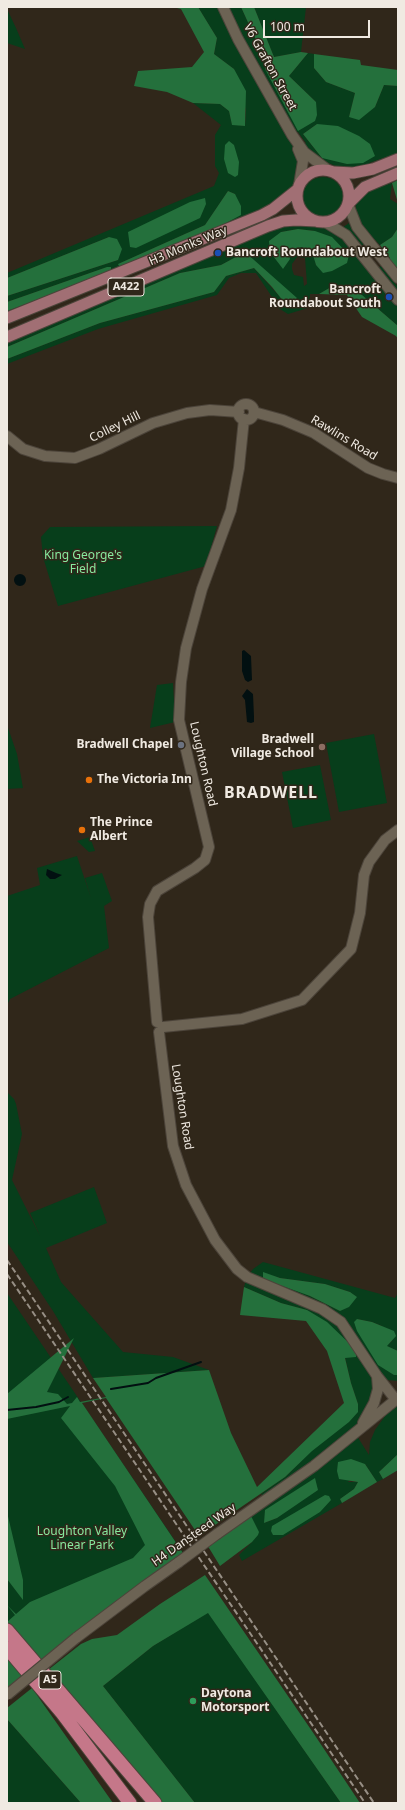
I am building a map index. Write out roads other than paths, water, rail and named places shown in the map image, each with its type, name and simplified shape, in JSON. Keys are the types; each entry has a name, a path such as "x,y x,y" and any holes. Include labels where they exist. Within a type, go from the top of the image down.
{"highway":[{"name":"A5","path":"7,1630 92,1730 146,1803"},
{"name":"A5","path":"7,1648 62,1713 130,1803"},
{"path":"62,1713 121,1803"},
{"path":"92,1730 155,1803"}],"main road":[{"name":"A422","path":"299,187 303,180 314,172 353,172 373,168 397,159"},
{"path":"330,171 341,177 347,184 349,193 348,204"},
{"path":"299,187 299,205 309,218 320,222 339,217 348,204 365,187 398,173"},
{"name":"H3 Monks Way","path":"7,318 262,215 273,209 299,187"},
{"name":"H3 Monks Way","path":"7,337 268,226 283,221 296,220 320,222"}],"street":[{"name":"V6 Grafton Street","path":"224,7 238,39 295,139 304,152 330,171"},
{"name":"V6 Grafton Street","path":"295,139 303,161 299,187"},
{"path":"348,204 357,227 398,278"},
{"path":"320,222 346,235 359,249 398,300"},
{"path":"246,404 253,408 254,412 250,419 242,416 242,406 246,404"},
{"name":"Colley Hill","path":"7,436 23,449 45,456 75,458 99,449 153,423 187,413 210,410 242,416"},
{"name":"Rawlins Road","path":"254,412 283,420 314,433 368,468 398,478"},
{"name":"Loughton Road","path":"242,416 239,468 231,510 202,589 188,642 181,682 179,720 209,847 205,860 195,868 157,891 150,904 148,917 173,1146 186,1185 215,1240 237,1269 246,1277 322,1309 341,1322 377,1376 397,1399"},
{"path":"160,1027 242,1019 302,1000 351,949 360,912 364,875 369,862 385,840 398,830"},
{"path":"355,1434 369,1415 374,1403 378,1389 377,1376"},
{"name":"H4 Dansteed Way","path":"7,1695 76,1638 145,1586 314,1466 397,1399"}],"waterway":[{"path":"111,1389 148,1383 156,1378 201,1362"},
{"path":"7,1410 36,1407 59,1402 68,1397"}],"railway":[{"path":"7,1260 374,1803"},
{"path":"7,1274 365,1803"}],"place":[{"name":"Bancroft Roundabout West","path":"218,253"},
{"name":"Bancroft Roundabout South","path":"389,297"},
{"name":"Bradwell Chapel","path":"181,745"},
{"name":"Bradwell Village School","path":"322,747"},
{"name":"The Victoria Inn","path":"89,780"},
{"name":"The Prince Albert","path":"82,830"},
{"name":"Daytona Motorsport","path":"193,1701"}],"district":[{"name":"BRADWELL","path":"271,793"}],"park label":[{"name":"King George's Field","path":"83,563"},
{"name":"Loughton Valley Linear Park","path":"82,1539"}]}
